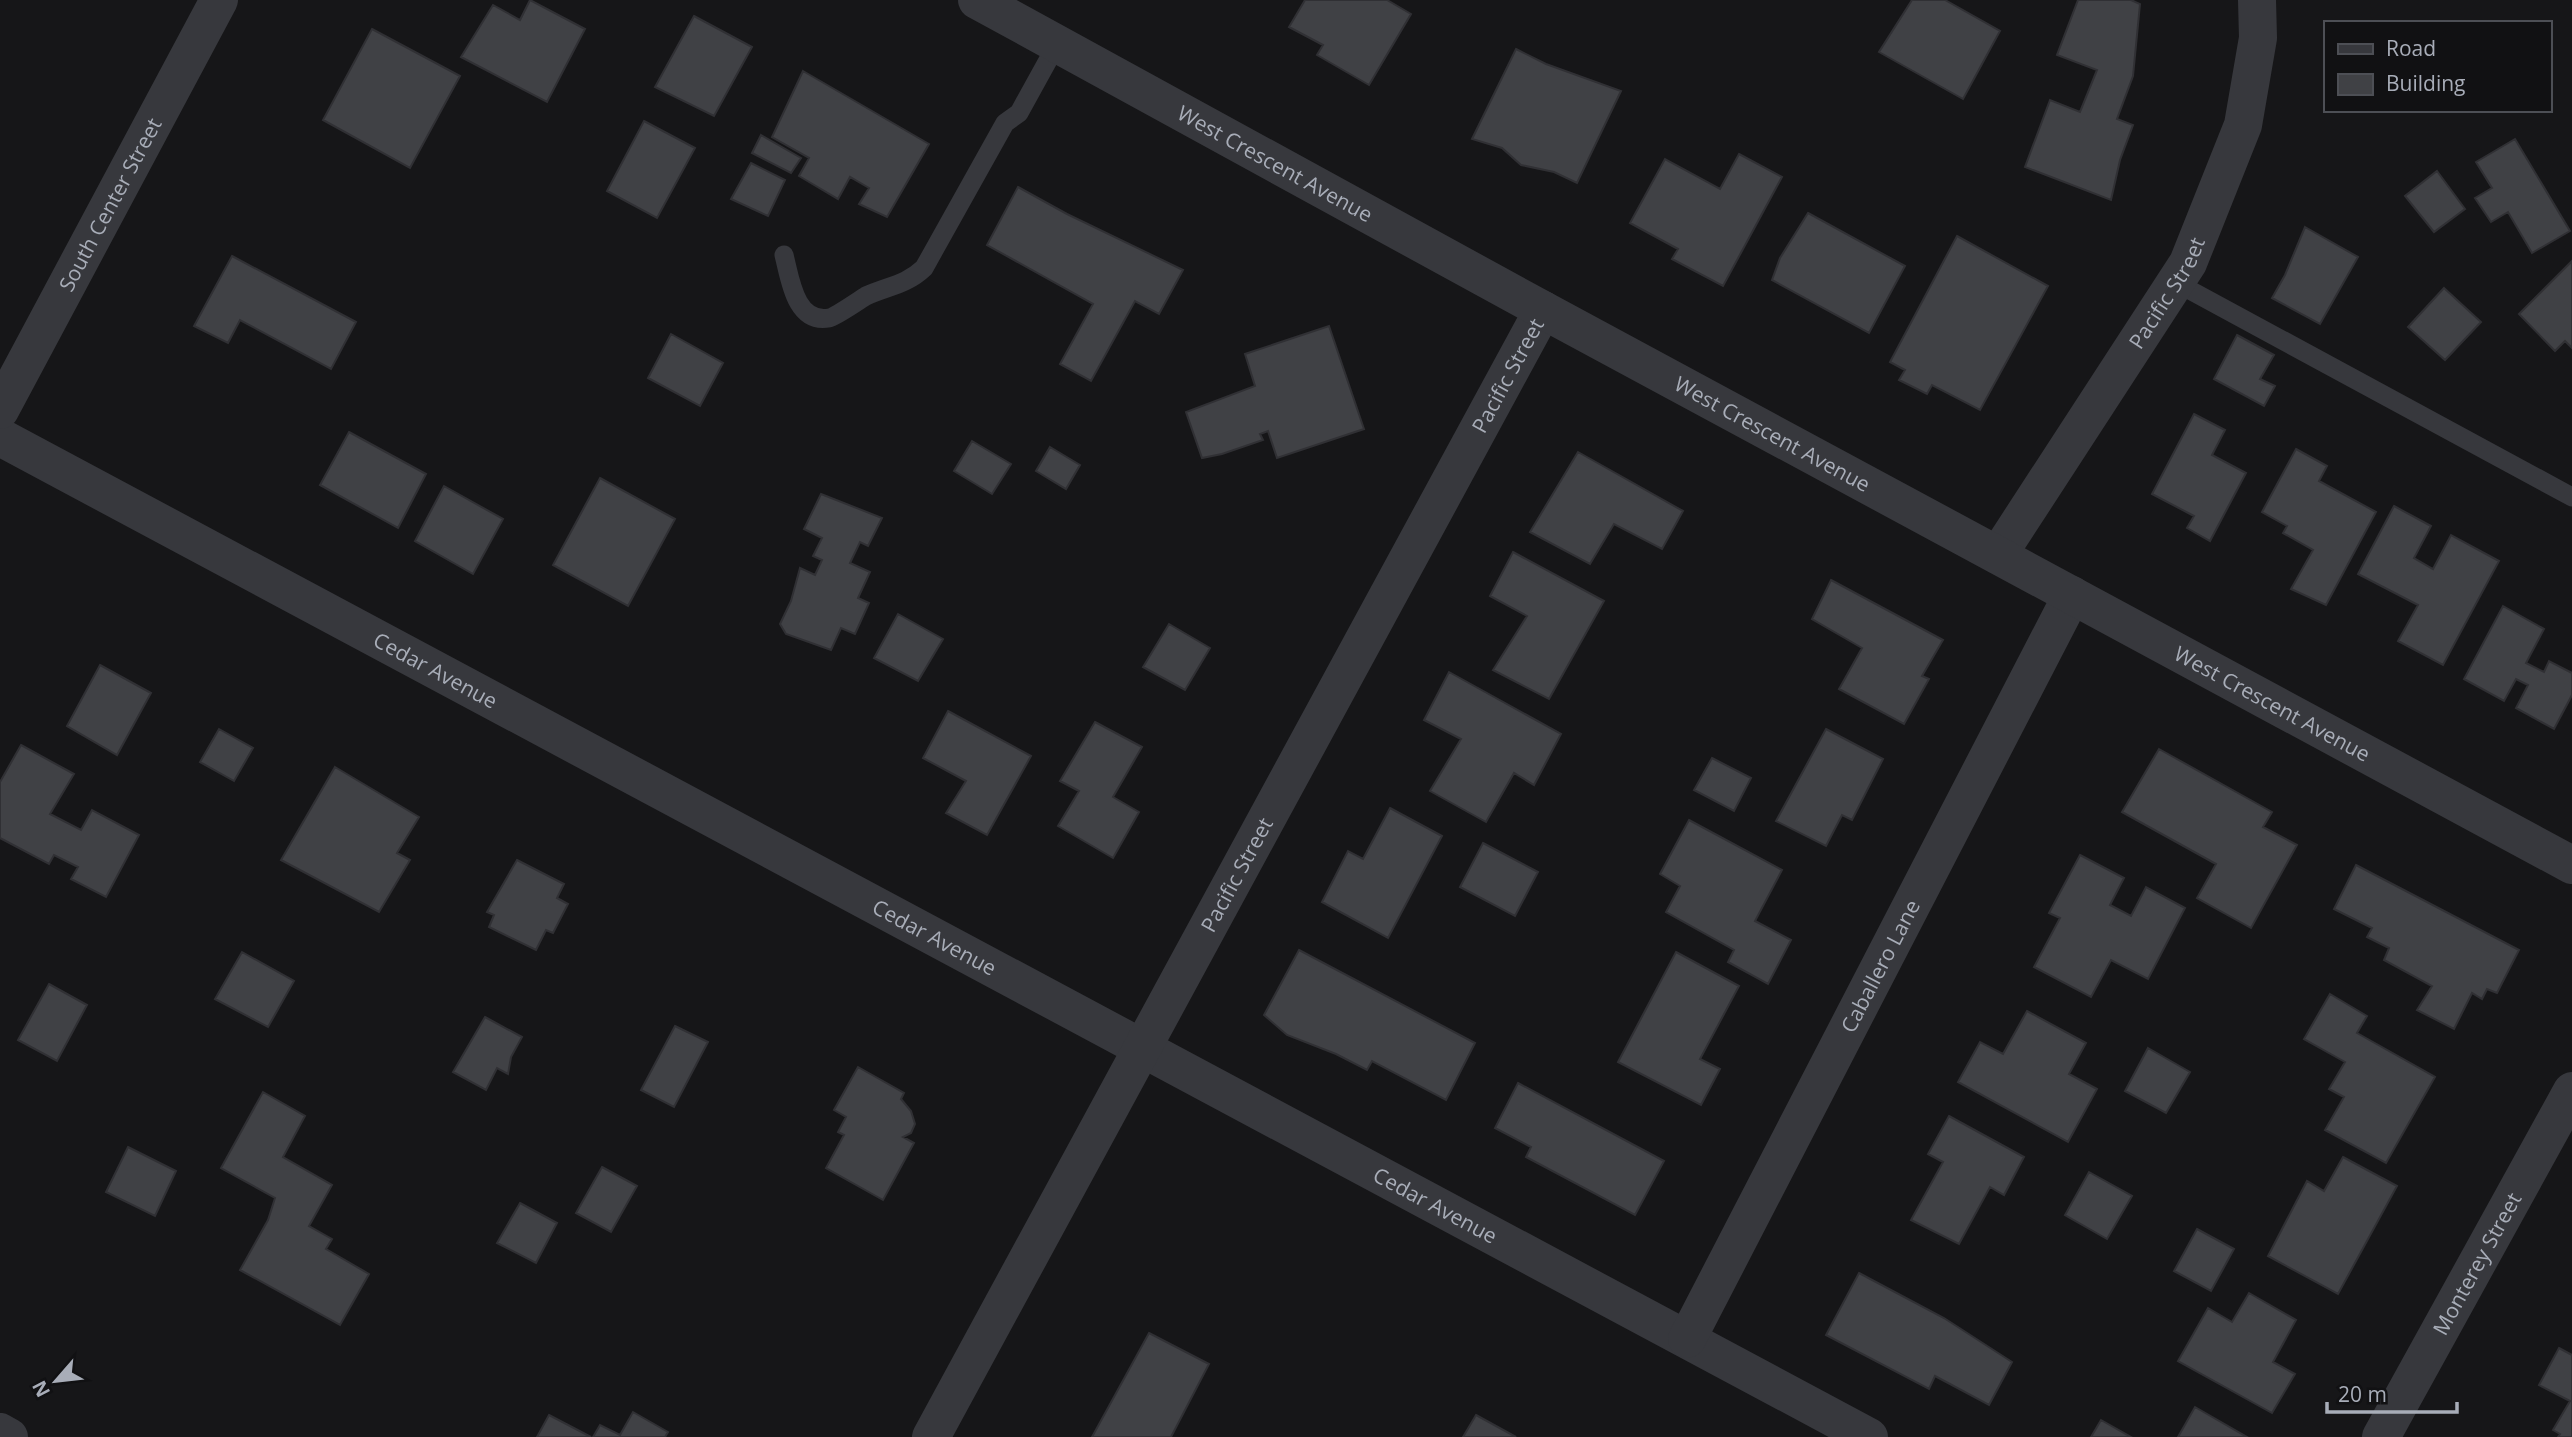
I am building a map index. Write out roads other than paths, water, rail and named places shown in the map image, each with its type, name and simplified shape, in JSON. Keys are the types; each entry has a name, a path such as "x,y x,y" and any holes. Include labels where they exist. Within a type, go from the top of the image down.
{"street":[{"name":"South Center Street","path":"0,411 219,0"},
{"name":"West Crescent Avenue","path":"977,0 1543,310 2572,864"},
{"name":"Pacific Street","path":"1998,555 2188,263 2242,125 2258,37 2257,0"},
{"name":"Pacific Street","path":"931,1437 1543,310"},
{"name":"Cedar Avenue","path":"0,437 1869,1437"},
{"name":"Caballero Lane","path":"1687,1339 2072,595"},
{"name":"Monterey Street","path":"2381,1437 2572,1091"},
{"path":"0,1432 9,1437"}],"lane":[{"path":"784,255 798,304 814,317 831,318 840,310 869,295 912,280 924,268 1005,123 1019,113 1057,44"},
{"path":"2175,282 2572,497"}]}
